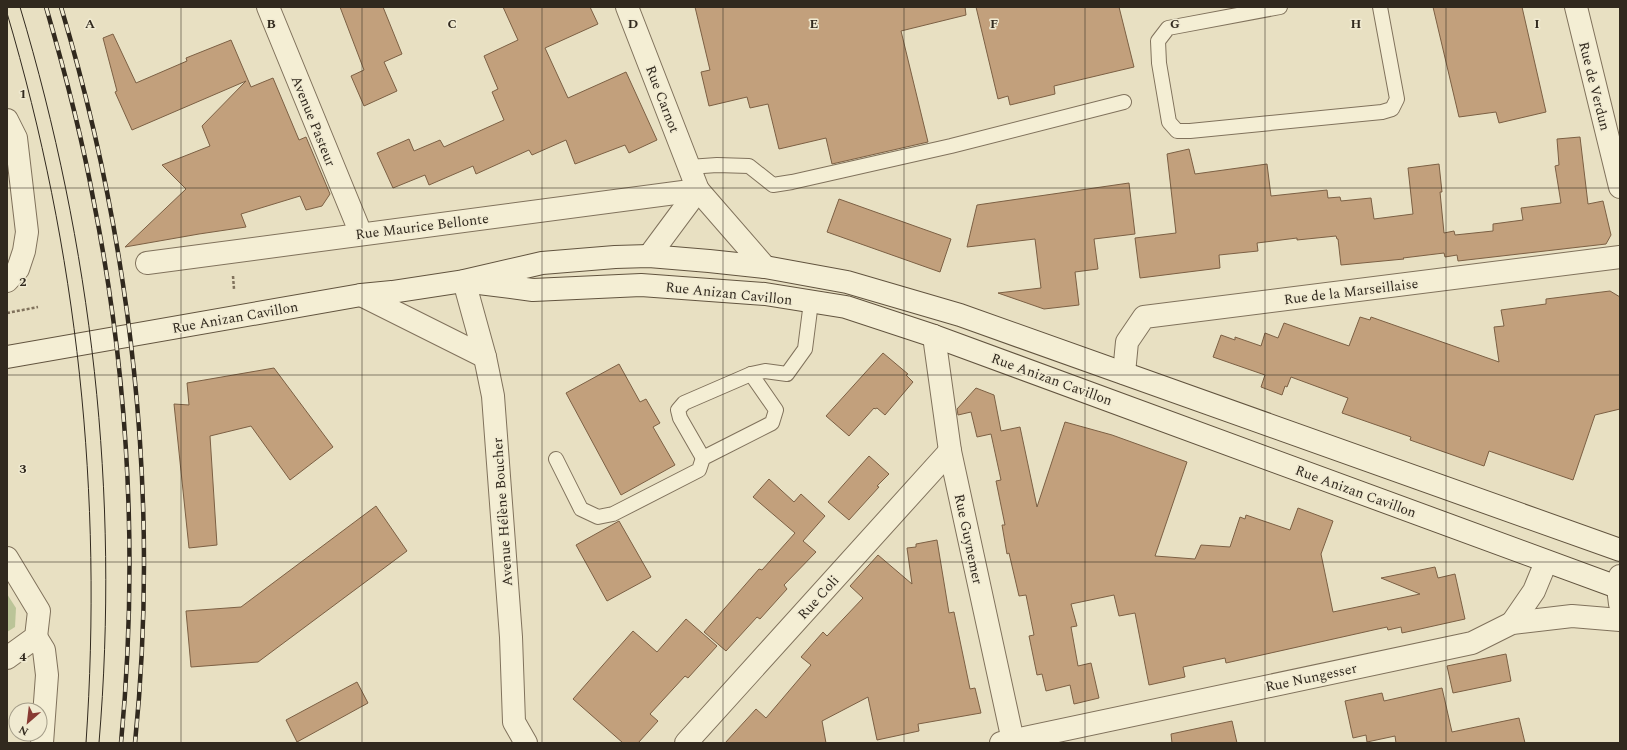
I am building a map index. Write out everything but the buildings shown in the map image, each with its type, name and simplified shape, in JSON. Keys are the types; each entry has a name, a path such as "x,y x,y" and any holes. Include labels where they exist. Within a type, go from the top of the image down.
{"street":[{"name":"Avenue Pasteur","path":"268,7 361,234"},
{"name":"Rue Carnot","path":"627,7 698,190 765,267"},
{"name":"Rue de Verdun","path":"1576,7 1620,184"},
{"path":"7,120 16,138 27,232 24,251 18,269 7,281"},
{"name":"Rue Maurice Bellonte","path":"147,262 698,190"},
{"path":"649,256 698,190"},
{"name":"Rue Anizan Cavillon","path":"7,357 361,295 392,292 464,281 542,263 615,257 649,256 765,267 847,282 960,315 1620,550"},
{"name":"Rue de la Marseillaise","path":"1124,373 1127,342 1144,317 1620,257"},
{"name":"Rue Anizan Cavillon","path":"464,281 533,290 641,285 764,294 846,308 934,336 1620,589"},
{"name":"Avenue Hélène Boucher","path":"464,281 485,357 493,396 511,637 514,722 526,743"},
{"path":"361,295 485,357"},
{"name":"Rue Guynemer","path":"934,336 950,452 1007,742"},
{"name":"Rue Coli","path":"686,743 950,452"},
{"path":"7,558 36,593 39,610 36,638 44,650 47,675 42,743"},
{"path":"1512,623 1534,591 1546,562"},
{"name":"Rue Nungesser","path":"1007,742 1472,643 1512,623 1572,616 1620,620"},
{"path":"7,658 36,638"}],"lane":[{"path":"1280,7 1168,28 1158,41 1159,63 1169,122 1177,130 1198,130 1382,112 1392,109 1397,99 1380,7"},
{"path":"689,167 717,165 749,166 773,185 951,146 1124,102"},
{"path":"703,458 680,418 678,410 684,403 752,374 765,371 787,374 805,349 811,302"},
{"path":"556,459 581,508 598,517 613,514 699,470 703,458 772,423 776,410 752,374"}],"path":[{"path":"7,313 38,307"}],"green space":[{"path":"7,594 16,608 15,627 7,632"}],"tram line":[{"path":"20,7 45,97 66,188 82,279 94,371 102,464 106,556 105,649 99,743"},
{"path":"7,13 31,103 52,193 68,283 80,374 87,466 91,558 90,650 86,743"}],"railway":[{"path":"46,7 73,105 89,178 106,270 122,404 127,472 129,608 121,743"},
{"path":"61,7 86,97 106,187 122,279 134,371 141,464 144,557 142,650 135,743"}]}
